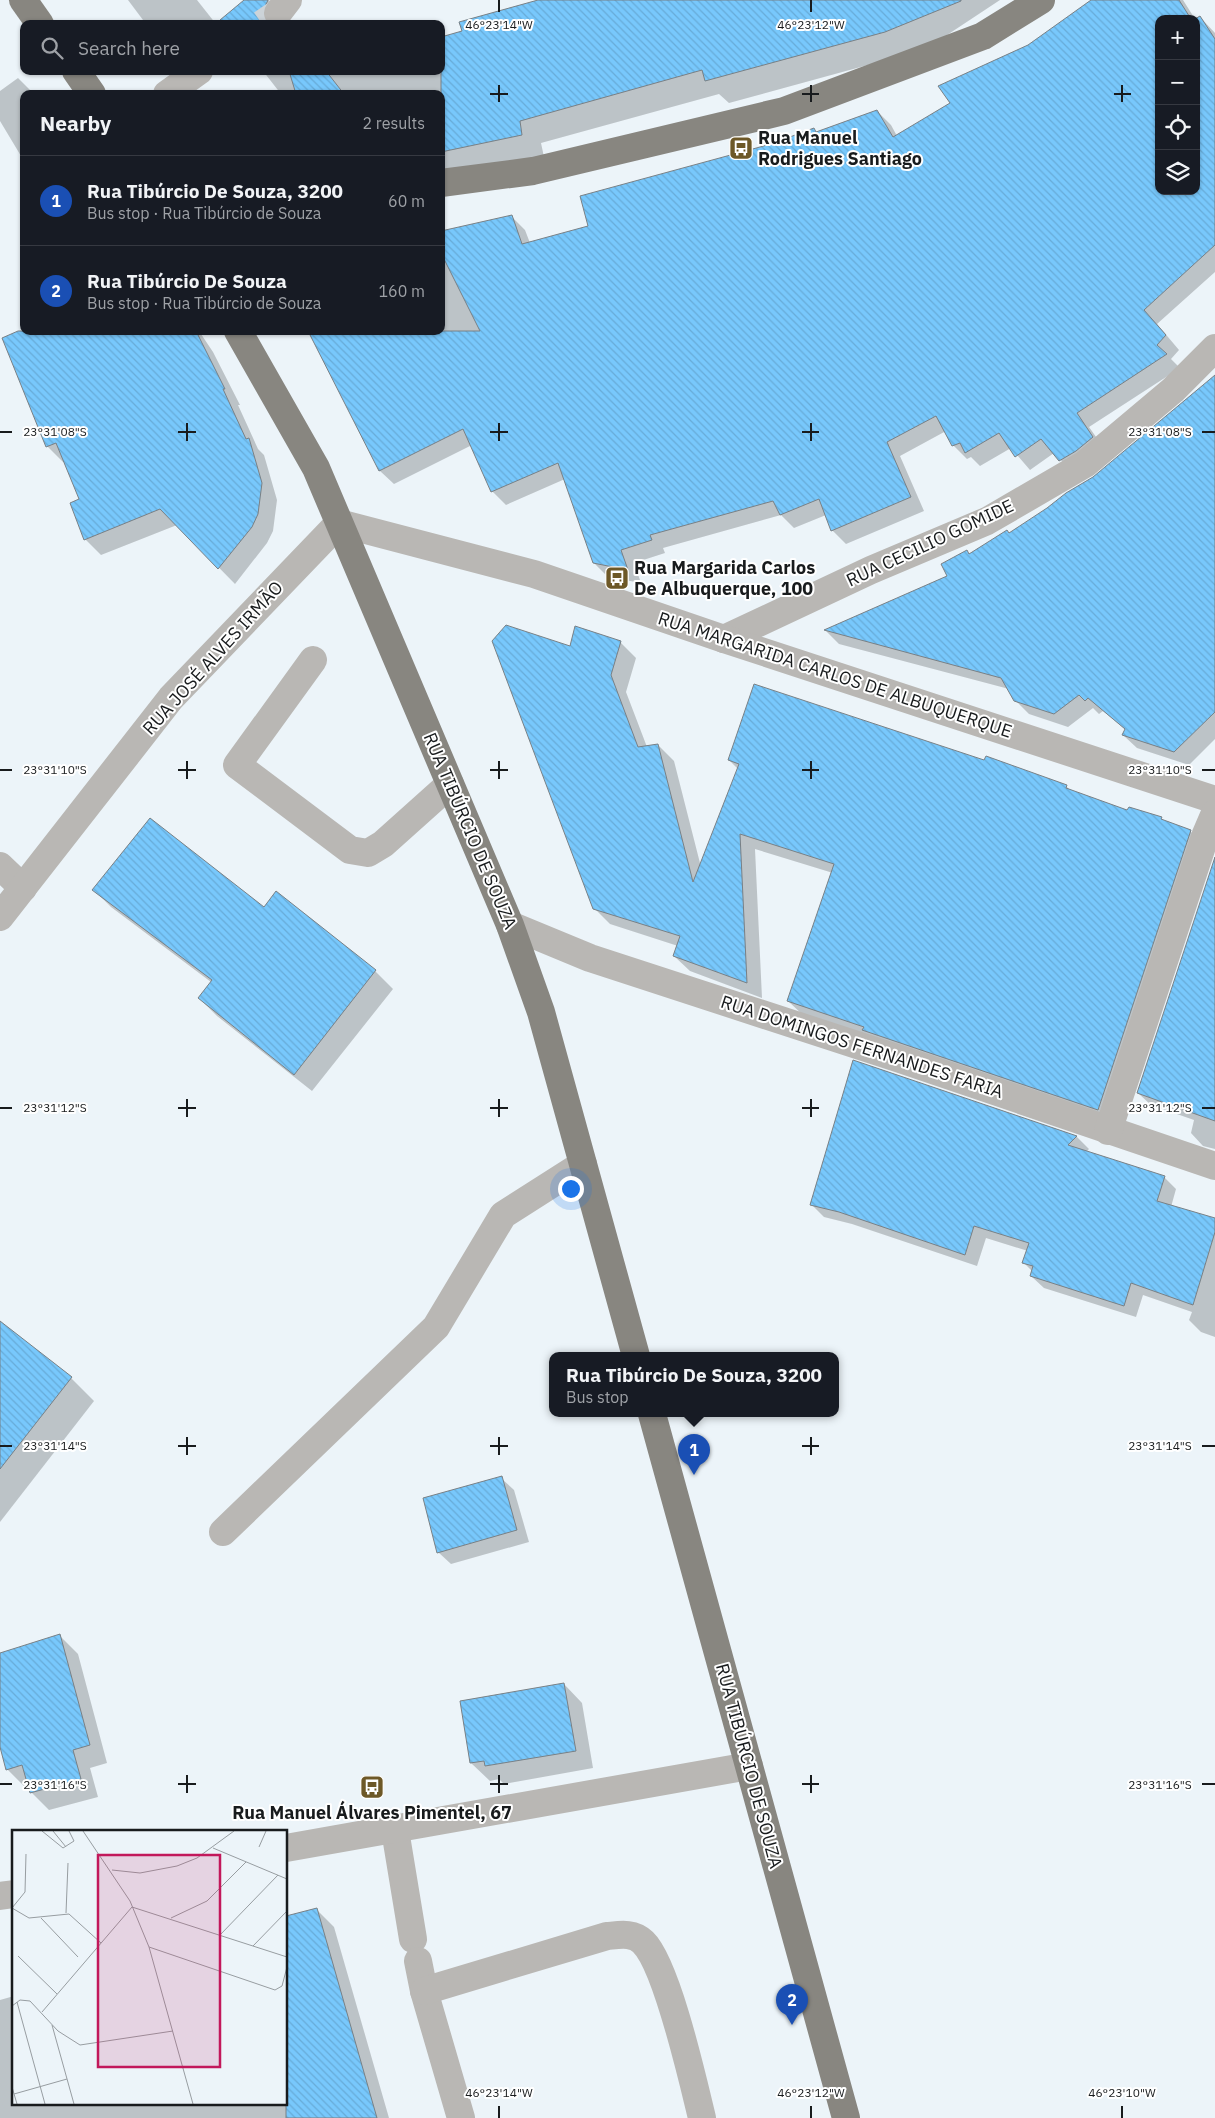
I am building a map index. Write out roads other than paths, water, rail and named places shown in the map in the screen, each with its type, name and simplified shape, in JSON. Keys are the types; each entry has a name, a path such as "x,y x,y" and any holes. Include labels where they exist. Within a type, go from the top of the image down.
{"main road":[{"path":"23,0 37,20"},
{"path":"445,182 533,171 784,111 983,36 1041,0"},
{"path":"79,75 89,90"},
{"name":"RUA TIBÚRCIO DE SOUZA","path":"240,335 316,468 510,925 541,1012 635,1352"},
{"name":"RUA TIBÚRCIO DE SOUZA","path":"653,1417 846,2118"}],"street":[{"path":"173,90 193,75"},
{"name":"RUA CECILIO GOMIDE","path":"724,639 871,570 987,521 1085,464 1174,390 1215,348"},
{"name":"RUA MARGARIDA CARLOS DE ALBUQUERQUE","path":"339,523 534,574 724,639 1215,800"},
{"name":"RUA JOSÉ ALVES IRMÃO","path":"0,917 171,698 339,523"},
{"path":"313,660 237,765 350,850 368,853 383,844 450,784"},
{"path":"1108,1130 1206,834 1215,813"},
{"path":"0,866 23,888"},
{"name":"RUA DOMINGOS FERNANDES FARIA","path":"510,925 590,958 890,1056 1215,1166"},
{"path":"223,1532 436,1327 503,1215 583,1164"},
{"path":"288,1848 749,1766"},
{"path":"394,1830 424,1991 461,2118"},
{"path":"424,1991 607,1936 627,1934 642,1940 654,1956 670,2001 702,2118"}],"tunnel":[{"path":"268,20 278,13"}],"place":[{"name":"Rua Manuel Rodrigues Santiago","path":"741,148"},
{"name":"Rua Margarida Carlos De Albuquerque, 100","path":"617,578"},
{"name":"Rua Tibúrcio De Souza, 3200","path":"694,1475"},
{"name":"Rua Manuel Álvares Pimentel, 67","path":"372,1787"},
{"name":"Rua Tibúrcio De Souza","path":"792,2025"}]}
